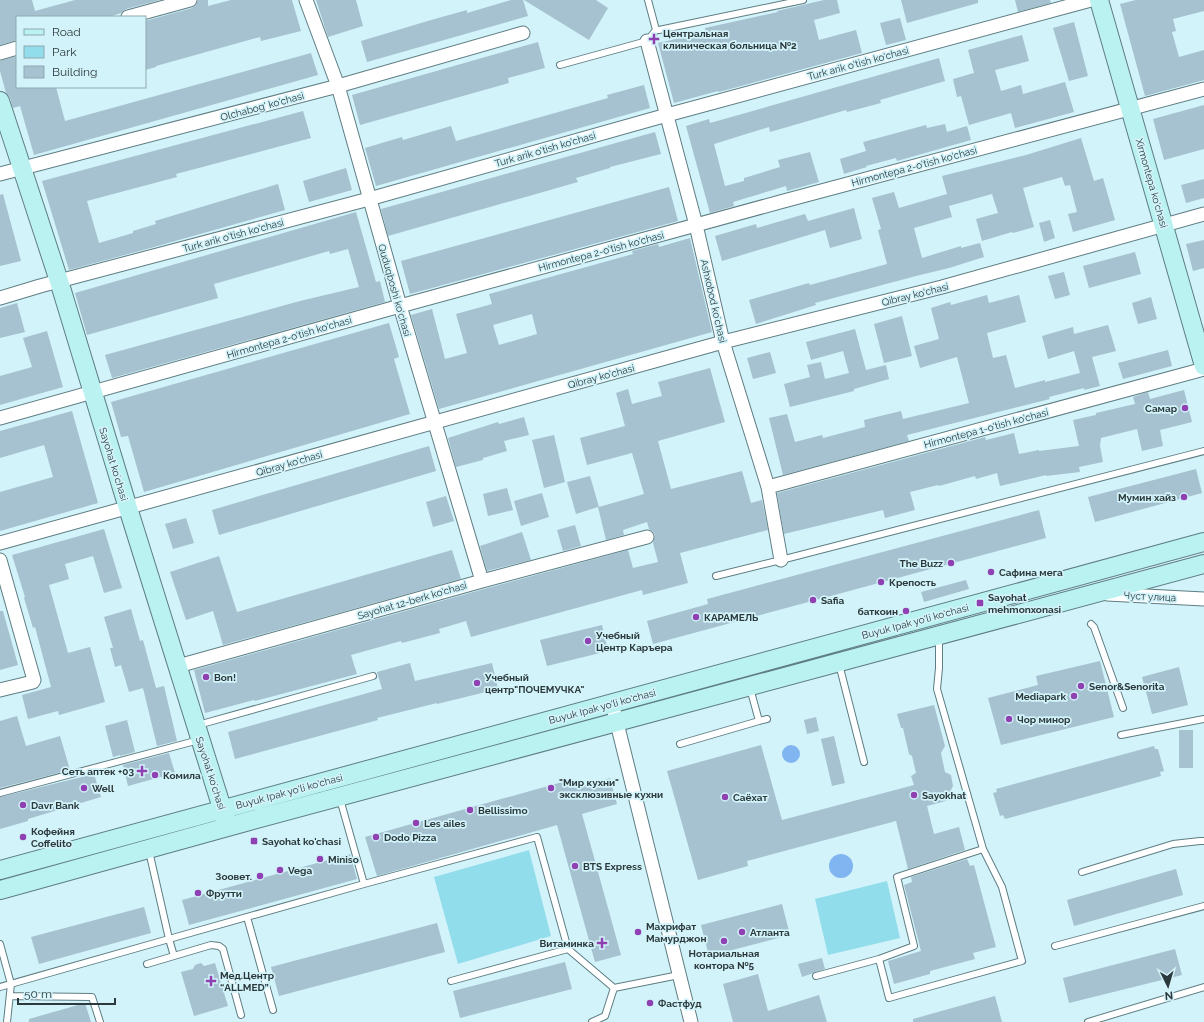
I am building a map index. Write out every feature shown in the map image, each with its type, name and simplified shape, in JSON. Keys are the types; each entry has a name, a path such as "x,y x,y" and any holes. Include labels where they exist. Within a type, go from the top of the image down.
{"main road":[{"name":"Xirmontepa ko'chasi","path":"1099,0 1204,366"},
{"name":"Sayohat koʻchasi","path":"0,101 59,281 92,393 228,827"},
{"name":"Buyuk Ipak yo'li ko'chasi","path":"0,870 1204,542"},
{"name":"Buyuk Ipak yo'li ko'chasi","path":"0,890 228,827 1204,564"}],"street":[{"path":"132,16 190,0"},
{"name":"Quduqboshi ko'chasi","path":"306,0 338,86 400,306 482,581"},
{"name":"Turk arik o'tish ko'chasi","path":"0,298 369,199 667,115 1091,0"},
{"name":"Olchabog' ko'chasi","path":"0,174 338,86 523,33"},
{"name":"Ashxobod koʻchasi","path":"647,41 696,225 723,342 768,487 781,560"},
{"path":"0,53 16,48"},
{"name":"Hirmontepa 2-o'tish ko'chasi","path":"0,418 696,225 1204,89"},
{"name":"Qibray ko'chasi","path":"0,543 723,342 942,287 1204,214"},
{"name":"Hirmontepa 1-o'tish ko'chasi","path":"768,487 1204,369"},
{"name":"Sayohat 12-berk ko'chasi","path":"178,666 647,536"},
{"path":"0,560 34,680 33,682 0,690"},
{"name":"Чуст улица","path":"1096,593 1204,599"},
{"path":"612,703 691,1022"}],"lane":[{"path":"648,0 656,30"},
{"path":"560,65 647,41 656,30 803,0"},
{"path":"716,576 1204,451"},
{"path":"1091,624 1094,627 1122,708"},
{"path":"879,959 889,998 1022,961 1002,887 983,849 937,688 939,668 939,635"},
{"path":"839,662 864,762"},
{"path":"0,793 373,676"},
{"path":"750,686 759,721"},
{"path":"680,744 767,719"},
{"path":"1120,735 1204,719"},
{"path":"340,797 364,884"},
{"path":"0,987 364,884 537,837 568,949 614,988"},
{"path":"1082,872 1173,844 1204,841"},
{"path":"149,849 174,956"},
{"path":"816,976 879,959 914,946 897,877 983,849"},
{"path":"1055,946 1204,906"},
{"path":"247,917 273,1010"},
{"path":"0,944 11,984 7,1022"},
{"path":"147,964 211,945 218,946 223,949 241,1015"},
{"path":"451,981 568,949"},
{"path":"614,988 679,975"},
{"path":"1088,1022 1204,987"},
{"path":"592,1022 605,1016 614,988"},
{"path":"10,996 92,996 100,1022"}],"green space":[{"path":"529,850 551,936 458,964 434,877"},
{"path":"887,881 900,938 828,955 815,899"}],"shaded area":[{"path":"791,745 797,748 800,754 797,760 791,763 785,760 782,754 785,748"},
{"path":"841,854 850,857 853,866 850,875 841,878 832,875 829,866 832,857"}],"building":[{"path":"0,0 32,0 35,11 75,0 160,0 126,9 121,13 112,16 16,16 16,40 0,45"},
{"path":"198,0 208,0 208,6 231,0 292,0 301,31 261,41 260,37 146,70 146,21 192,8 196,5"},
{"path":"316,0 356,0 363,26 328,37"},
{"path":"511,0 523,0 528,16 367,62 361,41 467,10 467,13"},
{"path":"524,0 596,0 608,8 589,40"},
{"path":"824,0 837,0 840,13 814,20 819,40 856,30 862,53 674,103 658,43 706,32 705,28"},
{"path":"901,0 978,0 978,3 907,23"},
{"path":"1015,0 1050,0 1051,3 1018,12"},
{"path":"1136,0 1204,0 1204,11 1173,19 1176,31 1172,32 1179,57 1204,50 1204,80 1145,96 1120,4"},
{"path":"900,18 906,40 886,45 880,23"},
{"path":"1074,22 1088,76 1069,81 1053,28"},
{"path":"1022,35 1029,61 995,70 1001,91 1021,85 1023,94 1065,82 1074,112 1015,128 1011,113 969,125 961,96 957,97 953,79 974,73 968,50"},
{"path":"538,42 545,68 508,78 509,83 360,125 352,95"},
{"path":"311,53 318,75 34,155 20,106 13,108 10,98 6,93 0,71 0,61 16,56 16,88 56,88 65,121"},
{"path":"939,58 945,81 880,100 881,103 847,112 846,110 770,132 769,127 714,144 725,186 744,181 744,178 780,167 778,160 810,152 819,182 787,191 786,186 733,202 734,206 710,213 686,126 709,119 710,123"},
{"path":"644,85 650,108 376,186 365,148 402,137 403,140 451,126 456,141 608,98 607,95"},
{"path":"1204,105 1204,149 1164,160 1153,119"},
{"path":"303,111 311,138 176,174 177,177 87,201 99,243 133,233 133,231 156,224 155,221 278,184 285,210 69,270 42,181"},
{"path":"945,124 947,132 967,126 971,140 897,161 896,158 866,166 867,167 844,174 840,159 866,151 863,142 926,125 927,128"},
{"path":"655,132 661,154 610,167 576,178 578,182 388,236 381,209"},
{"path":"1081,138 1094,181 1103,178 1115,220 1073,232 1068,214 1077,212 1070,185 1065,186 1062,177 1023,188 1034,227 982,241 976,219 998,213 992,194 949,206 952,217 914,228 922,258 961,246 961,248 980,243 984,257 949,268 815,303 816,305 756,324 749,300 809,283 810,285 887,264 878,230 881,229 872,198 894,192 899,208 947,194 942,176 1026,155"},
{"path":"346,168 352,190 309,202 303,181"},
{"path":"1204,179 1204,198 1186,203 1181,185"},
{"path":"669,187 678,221 410,294 401,261"},
{"path":"3,194 21,261 0,266 0,195"},
{"path":"854,208 862,239 830,248 825,230 722,261 715,236 756,224 757,228 805,214 808,221"},
{"path":"356,212 376,282 380,281 385,302 112,378 105,355 300,301 359,287 348,249 330,254 329,251 214,284 218,298 87,335 75,293"},
{"path":"1050,220 1055,238 1044,242 1039,223"},
{"path":"690,238 712,332 439,409 411,315 432,309 445,359 467,353 456,314 492,304 489,294 633,254 632,251 658,244 659,247","holes":["532,314 537,334 499,345 493,325"]},
{"path":"1204,240 1204,268 1193,271 1186,244"},
{"path":"1135,252 1141,274 1089,288 1083,266"},
{"path":"1064,272 1070,295 1055,299 1048,276"},
{"path":"987,295 989,303 1019,295 1026,322 987,333 993,358 1006,355 1015,388 1080,373 1074,351 1048,359 1042,336 1073,327 1074,334 1108,325 1116,351 1092,357 1100,386 1084,390 1084,388 1049,397 1050,399 907,435 909,441 783,475 769,418 787,414 795,442 822,435 823,438 865,427 864,420 901,411 903,419 969,403 957,357 920,368 914,346 939,339 931,308 950,302 951,305"},
{"path":"1151,297 1157,319 1138,324 1132,303"},
{"path":"17,303 25,332 0,338 0,308"},
{"path":"902,316 912,356 884,363 874,324"},
{"path":"389,323 399,357 394,359 410,414 144,492 128,436 121,437 111,402"},
{"path":"855,329 866,370 886,365 889,379 854,389 854,391 790,407 784,384 810,377 807,365 821,362 825,379 849,373 843,351 811,360 806,342"},
{"path":"47,331 63,387 0,405 0,376 32,367 23,338"},
{"path":"1168,350 1172,366 1123,379 1118,363"},
{"path":"770,352 776,373 753,379 747,358"},
{"path":"710,368 725,422 658,441 671,489 742,471 751,503 762,500 768,530 680,553 688,583 643,595 642,590 471,637 466,621 439,629 440,633 402,643 401,641 351,655 357,674 205,713 194,670 628,550 633,568 658,562 653,543 655,535 649,529 647,522 623,530 624,535 606,540 598,507 576,514 567,482 590,476 599,507 644,494 632,453 587,465 580,438 625,426 616,393 628,389 632,404 662,396 658,382"},
{"path":"1184,390 1192,422 1160,430 1163,446 1142,451 1137,429 1101,438 1100,446 1103,462 1079,467 1080,472 1046,475 1000,486 997,473 976,479 975,476 910,492 915,510 885,518 883,510 784,534 777,493 985,437 986,440 1014,433 1019,454 1039,450 1079,446 1073,420 1135,404 1133,397 1148,392 1150,399"},
{"path":"72,411 98,503 0,531 0,492 53,477 44,445 0,458 0,431"},
{"path":"524,417 529,435 504,441 507,451 483,458 483,460 456,467 448,438 498,422 499,424"},
{"path":"554,435 565,482 544,488 532,440"},
{"path":"429,446 436,471 219,535 212,510"},
{"path":"1196,469 1202,493 1095,522 1088,497"},
{"path":"507,488 513,510 488,516 483,494"},
{"path":"542,493 549,517 521,526 514,501"},
{"path":"446,496 454,521 433,527 426,502"},
{"path":"1039,510 1046,538 653,644 647,621 708,604 707,599"},
{"path":"186,518 194,543 173,549 165,524"},
{"path":"575,525 581,546 563,551 557,530"},
{"path":"104,529 122,588 104,593 93,556 65,564 69,579 49,585 68,653 90,647 105,702 59,715 58,711 28,719 22,695 51,687 35,627 33,628 12,555"},
{"path":"522,532 531,560 487,571 480,546"},
{"path":"452,550 461,579 223,645 213,611 186,620 170,572 219,556 237,612"},
{"path":"966,580 969,589 924,602 921,592"},
{"path":"131,609 140,641 143,640 156,688 164,686 177,741 157,746 143,688 129,692 121,665 115,667 110,648 113,648 104,617"},
{"path":"0,611 3,611 18,665 0,670"},
{"path":"602,625 608,651 547,666 540,640"},
{"path":"1100,661 1114,717 1001,745 988,698 1038,685 1036,676"},
{"path":"410,663 415,681 492,663 498,689 377,718 378,720 235,759 228,732 382,689 377,672"},
{"path":"1179,667 1188,705 1152,714 1142,677"},
{"path":"934,705 945,746 941,753 945,772 951,775 953,786 951,790 953,799 927,806 934,834 959,827 965,850 908,869 896,821 747,861 748,866 698,880 667,771 761,745 782,820 914,785 911,776 916,773 912,756 909,754 903,728 901,728 897,714"},
{"path":"17,716 26,746 60,736 70,770 0,788 0,721"},
{"path":"816,717 819,731 807,734 804,720"},
{"path":"127,720 135,752 113,757 105,726"},
{"path":"1179,730 1193,730 1193,768 1179,768"},
{"path":"834,736 845,783 832,786 821,739"},
{"path":"1154,746 1155,749 1158,749 1164,771 1160,772 1161,776 1005,819 1003,815 1000,816 993,793 997,792 996,789"},
{"path":"169,753 175,773 128,786 123,765"},
{"path":"94,774 101,797 0,829 0,797"},
{"path":"610,778 617,804 582,814 621,955 595,962 557,825 377,876 365,837 573,779 575,788"},
{"path":"350,854 357,879 189,925 182,900"},
{"path":"967,859 970,866 974,865 996,947 973,953 975,959 930,971 930,974 894,984 888,961 921,951 904,885 912,882 911,877"},
{"path":"1176,869 1183,895 1074,926 1067,900"},
{"path":"782,904 790,935 709,956 701,925"},
{"path":"144,907 151,933 39,964 31,937"},
{"path":"437,923 445,952 279,996 271,967"},
{"path":"1175,949 1182,975 1069,1003 1063,978"},
{"path":"822,958 825,969 802,977 798,964"},
{"path":"565,962 572,989 460,1018 453,991"},
{"path":"201,963 204,966 215,963 228,1006 194,1016 181,972 193,969 195,965"},
{"path":"758,974 768,1011 819,995 827,1022 733,1022 723,984"},
{"path":"995,996 1002,1022 913,1022 913,1019"},
{"path":"85,1003 91,1022 29,1022 29,1019"}],"place":[{"name":"Центральная клиническая больница №2","path":"654,39"},
{"name":"Самар","path":"1185,408"},
{"name":"Мумин хайз","path":"1184,497"},
{"name":"The Buzz","path":"951,563"},
{"name":"Сафина мега","path":"991,572"},
{"name":"Крепость","path":"881,582"},
{"name":"Safia","path":"813,600"},
{"name":"Sayohat mehmonxonasi","path":"980,603"},
{"name":"баткоин","path":"906,611"},
{"name":"КАРАМЕЛЬ","path":"696,617"},
{"name":"Учебный Центр Каръера","path":"588,641"},
{"name":"Bon!","path":"206,677"},
{"name":"Учебный центр\"ПОЧЕМУЧКА\"","path":"477,683"},
{"name":"Senor&Senorita","path":"1081,686"},
{"name":"Mediapark","path":"1074,696"},
{"name":"Чор минор","path":"1009,719"},
{"name":"Сеть аптек +03","path":"142,771"},
{"name":"Комила","path":"155,775"},
{"name":"Well","path":"84,788"},
{"name":"\"Мир кухни\" эксклюзивные кухни","path":"551,788"},
{"name":"Sayokhat","path":"914,795"},
{"name":"Саёхат","path":"725,797"},
{"name":"Davr Bank","path":"23,805"},
{"name":"Bellissimo","path":"470,810"},
{"name":"Les ailes","path":"416,823"},
{"name":"Кофейня Coffelito","path":"23,837"},
{"name":"Dodo Pizza","path":"376,837"},
{"name":"Sayohat ko'chasi","path":"254,841"},
{"name":"Miniso","path":"320,859"},
{"name":"BTS Express","path":"575,866"},
{"name":"Vega","path":"280,870"},
{"name":"Зоовет.","path":"260,876"},
{"name":"Фрутти","path":"198,893"},
{"name":"Махрифат Мамурджон","path":"638,932"},
{"name":"Атланта","path":"742,932"},
{"name":"Нотариальная контора №5","path":"724,941"},
{"name":"Витаминка","path":"602,943"},
{"name":"Мед.Центр “ALLMED”","path":"211,981"},
{"name":"Фастфуд","path":"650,1003"}]}
